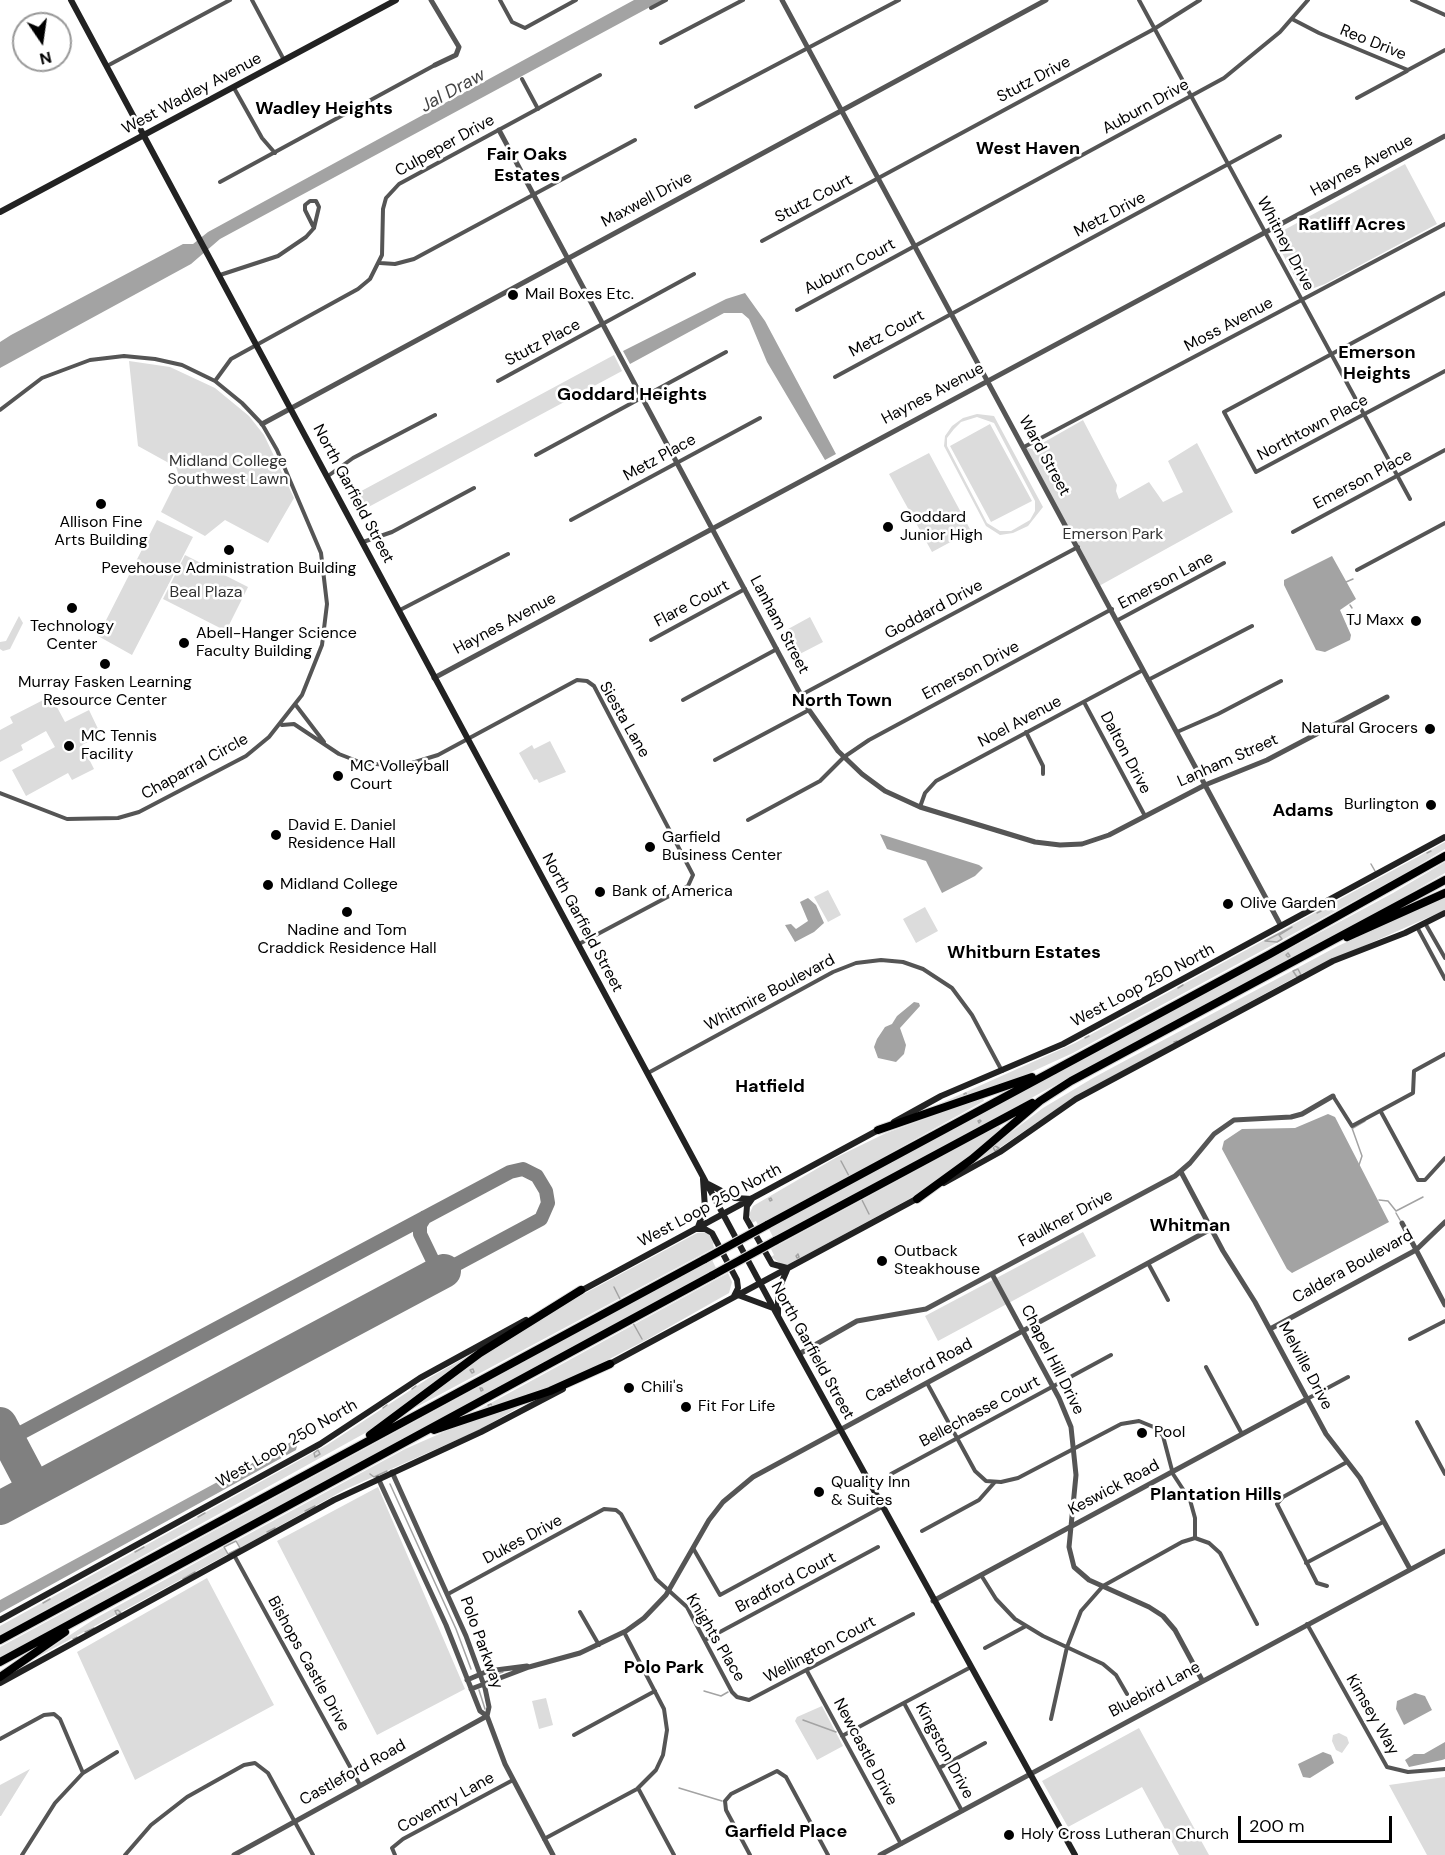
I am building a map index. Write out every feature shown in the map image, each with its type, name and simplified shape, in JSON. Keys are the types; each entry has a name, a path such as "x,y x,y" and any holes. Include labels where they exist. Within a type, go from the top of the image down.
{"highway":[{"path":"0,1640 1088,1052 1445,856"},
{"path":"0,1662 1445,880"},
{"path":"1312,951 1445,893"},
{"path":"878,1130 1001,1089 1088,1052"},
{"path":"917,1198 958,1170 1029,1110 1065,1085"},
{"path":"351,1450 480,1353 581,1290"},
{"path":"397,1446 433,1430 550,1391 609,1364"},
{"path":"0,1677 85,1617"}],"main road":[{"name":"West Wadley Avenue","path":"0,212 396,0"},
{"name":"North Garfield Street","path":"73,1 760,1283 933,1601 1075,1855"},
{"name":"West Loop 250 North","path":"0,1620 320,1444 420,1377 941,1096 1063,1044 1445,837"},
{"path":"0,1683 234,1554 378,1478 481,1432 760,1283 1000,1152 1076,1099 1333,962 1445,913"},
{"path":"695,1229 705,1208 703,1175"},
{"path":"708,1184 725,1195 752,1199 747,1206 746,1218 772,1264 789,1267"},
{"path":"695,1229 702,1228 712,1233 737,1280 738,1288 734,1297"},
{"path":"734,1297 776,1312 780,1280 789,1267"}],"street":[{"path":"107,66 230,0"},
{"path":"252,0 284,60"},
{"path":"220,182 456,54 459,47 431,0"},
{"path":"500,0 512,22 525,28 576,0"},
{"path":"651,8 666,0"},
{"path":"661,43 743,0"},
{"name":"Ward Street","path":"782,0 1281,926"},
{"path":"696,107 899,0"},
{"name":"Maxwell Drive","path":"262,424 1046,0"},
{"name":"Whitney Drive","path":"1139,0 1410,499"},
{"name":"Stutz Drive","path":"878,178 1154,29 1200,0"},
{"name":"Auburn Drive","path":"915,246 1191,97 1244,63 1292,19 1308,0"},
{"path":"1412,0 1445,15"},
{"name":"Reo Drive","path":"1292,19 1319,33 1408,70 1445,50"},
{"path":"1357,98 1408,70"},
{"name":"Culpeper Drive","path":"380,263 383,209 390,191 600,75"},
{"path":"522,79 538,109"},
{"path":"234,88 262,138 275,153"},
{"name":"Lanham Street","path":"499,130 808,710 844,757 872,782 893,796 920,807 1035,842 1060,846 1098,840 1205,785 1267,760 1387,697"},
{"name":"Metz Drive","path":"952,314 1280,136"},
{"name":"Haynes Avenue","path":"434,678 1445,136"},
{"path":"215,381 231,359 358,289 370,279 380,263 395,264 414,259 635,140"},
{"name":"Stutz Court","path":"762,241 878,178"},
{"path":"220,275 278,256 306,237 314,228 319,207 316,201 310,201 305,205 305,210 314,228"},
{"name":"Moss Avenue","path":"1024,447 1445,224"},
{"name":"Auburn Court","path":"797,310 915,246"},
{"name":"Stutz Place","path":"498,381 694,274"},
{"path":"1331,354 1445,293"},
{"name":"Metz Court","path":"835,377 952,314"},
{"path":"536,455 726,352"},
{"name":"Northtown Place","path":"1331,354 1224,412 1256,472 1445,372"},
{"name":"Chaparral Circle","path":"0,410 42,378 90,360 124,356 155,359 182,365 215,381 243,403 262,424 277,450 300,498 321,553 326,583 326,622 322,645 302,695 279,726 246,756 142,810 118,818 68,819 0,794"},
{"path":"328,476 353,458 435,414"},
{"name":"Metz Place","path":"571,520 760,418"},
{"name":"Emerson Place","path":"1293,532 1445,450"},
{"path":"363,542 392,532 474,488"},
{"path":"1357,570 1445,523"},
{"name":"Goddard Drive","path":"801,695 1078,547"},
{"path":"400,610 508,554"},
{"name":"Emerson Lane","path":"1118,620 1224,563"},
{"name":"Flare Court","path":"651,640 745,590"},
{"name":"Emerson Drive","path":"748,820 820,781 844,757 875,736 1112,609"},
{"path":"1148,680 1251,626"},
{"path":"683,700 777,650"},
{"name":"Noel Avenue","path":"920,807 925,793 936,781 1144,669"},
{"name":"Siesta Lane","path":"279,726 286,723 294,724 348,758 388,767 426,760 578,680 587,681 594,686 693,875 688,886 578,945"},
{"path":"1177,732 1218,714 1281,681"},
{"name":"Dalton Drive","path":"1084,702 1145,816"},
{"name":"Siesta Lane","path":"296,704 320,733 324,742"},
{"path":"715,760 808,710"},
{"path":"1026,732 1043,766 1043,774"},
{"path":"1425,923 1445,958"},
{"path":"1417,927 1445,979"},
{"name":"Whitmire Boulevard","path":"647,1073 833,972 856,963 881,960 903,962 923,969 952,988 969,1009 1002,1071"},
{"path":"1333,1096 1352,1126 1413,1093 1414,1071 1445,1054"},
{"name":"Faulkner Drive","path":"799,1354 852,1323 876,1316 920,1312 992,1274 1181,1172 1208,1140 1234,1120 1291,1117 1302,1114 1333,1096"},
{"path":"1381,1112 1418,1180 1425,1180 1445,1158"},
{"name":"Melville Drive","path":"1181,1172 1333,1446 1360,1478 1410,1569"},
{"name":"Caldera Boulevard","path":"1270,1329 1416,1250 1445,1222"},
{"path":"1402,1223 1445,1305"},
{"name":"Castleford Road","path":"471,1689 529,1667 567,1658 599,1646 624,1632 650,1612 669,1591 693,1546 716,1510 745,1482 767,1468 1211,1229"},
{"path":"1148,1263 1168,1300"},
{"name":"Chapel Hill Drive","path":"992,1274 1070,1422 1075,1449 1069,1547 1072,1562 1082,1576 1149,1607 1162,1616 1175,1630 1203,1680"},
{"path":"1410,1339 1445,1321"},
{"name":"Bellechasse Court","path":"891,1474 1111,1355"},
{"path":"1206,1367 1242,1434"},
{"path":"1307,1399 1348,1377"},
{"path":"927,1382 975,1471 980,1477 994,1483"},
{"name":"Keswick Road","path":"933,1601 1307,1399"},
{"path":"922,1531 979,1500 994,1483 1028,1474 1122,1424 1141,1421 1156,1428 1163,1436 1173,1472 1193,1509 1195,1538"},
{"path":"1417,1422 1445,1473"},
{"path":"1327,1586 1317,1582 1306,1563 1278,1509 1278,1501 1347,1462"},
{"name":"Polo Parkway","path":"378,1478 446,1625 480,1711 487,1716 489,1707 484,1684 448,1594 392,1472"},
{"path":"693,1546 720,1595 882,1507"},
{"name":"Dukes Drive","path":"448,1594 610,1508"},
{"name":"Knights Place","path":"610,1508 621,1514 656,1579 685,1605 737,1697"},
{"path":"1306,1563 1383,1522"},
{"path":"1051,1719 1067,1647 1081,1611 1103,1586 1182,1542 1195,1538 1209,1543 1220,1553 1257,1624"},
{"name":"Bradford Court","path":"705,1640 878,1547"},
{"name":"Bluebird Lane","path":"880,1855 1445,1551"},
{"name":"Bishops Castle Drive","path":"234,1554 360,1785"},
{"path":"981,1575 1001,1606 1026,1626 1105,1665 1116,1675 1127,1694"},
{"path":"580,1612 599,1646"},
{"name":"Wellington Court","path":"737,1697 755,1698 913,1614"},
{"name":"Kimsey Way","path":"1307,1624 1387,1767 1408,1772 1445,1769"},
{"path":"985,1648 1026,1626"},
{"path":"544,1839 638,1788 656,1770 667,1740 666,1718 655,1691 624,1632"},
{"name":"Castleford Road","path":"467,1680 500,1669 529,1667"},
{"path":"842,1736 971,1667"},
{"name":"Newcastle Drive","path":"807,1671 901,1844"},
{"path":"574,1736 655,1691"},
{"name":"Kingston Drive","path":"904,1703 962,1811"},
{"path":"0,1738 44,1715 54,1714 60,1719 83,1773"},
{"path":"487,1716 513,1780 553,1855"},
{"name":"Castleford Road","path":"234,1855 487,1716"},
{"path":"939,1768 985,1743"},
{"path":"22,1855 55,1803 83,1773 117,1752"},
{"path":"124,1855 151,1825 186,1797 244,1765 258,1764 268,1773 314,1855"},
{"path":"750,1855 726,1810 725,1801 731,1794 777,1772 786,1777 828,1855"},
{"name":"Coventry Lane","path":"395,1855 392,1848 403,1839 513,1780"},
{"path":"638,1788 674,1855"}],"green space":[{"path":"1405,164 1437,224 1325,284 1303,292 1274,238 1275,235"},
{"path":"614,355 622,371 361,511 352,496"},
{"name":"Midland College Southwest Lawn","path":"129,361 170,367 215,388 249,416 264,435 294,498 268,543 225,520 205,536 161,512 179,476 176,467 138,446"},
{"path":"977,414 994,416 1043,507 1028,526 1013,533 1000,535 986,526 944,446 945,436 952,426 963,418","holes":["977,417 994,423 1035,501 1035,511 1030,520 1011,531 1000,531 987,523 947,446 947,438 961,422"]},
{"name":"Emerson Park","path":"1083,420 1117,485 1116,491 1119,499 1149,482 1163,502 1183,492 1168,461 1197,443 1233,512 1099,586 1024,447 1032,449"},
{"path":"990,424 1032,501 991,522 950,446"},
{"path":"929,453 971,531 932,552 889,474"},
{"path":"157,520 193,537 132,655 98,636"},
{"name":"Beal Plaza","path":"185,555 248,587 226,631 163,599"},
{"path":"19,616 23,623 10,649 3,651 0,649 0,642 6,641"},
{"path":"810,617 823,642 792,658 779,634"},
{"name":"MC Tennis Facility","path":"51,696 65,722 89,710 101,735 82,745 94,769 72,780 68,773 26,796 12,770 55,747 46,731 21,745 23,750 0,762 0,730 13,723 10,717"},
{"path":"550,741 566,772 539,783 537,779 534,780 519,753 532,745 534,749"},
{"path":"1445,842 1445,849 1404,874 1073,1053 1018,1078 928,1109 1075,1043"},
{"path":"1445,862 1445,873 1388,906 773,1237 769,1229 1393,893"},
{"path":"828,890 841,915 828,922 814,897"},
{"path":"1445,897 1445,910 1303,973 1073,1098 992,1153 965,1167 1043,1108 1093,1078 1338,946"},
{"path":"925,907 938,931 916,943 903,919"},
{"path":"983,1098 984,1101 840,1181 758,1225 756,1221 752,1223 749,1215 753,1206 837,1157 886,1133"},
{"path":"999,1126 1002,1132 911,1198 789,1264 784,1266 771,1257 774,1255 771,1249"},
{"path":"707,1232 715,1243 714,1248 411,1410 478,1357 524,1326 697,1233"},
{"path":"1083,1232 1096,1256 938,1341 925,1316"},
{"path":"712,1260 716,1268 0,1658 0,1647"},
{"path":"728,1273 732,1282 729,1293 648,1339 567,1381 479,1413 478,1410"},
{"path":"466,1357 467,1359 367,1432 0,1635 0,1626 327,1445 429,1378"},
{"path":"528,1402 479,1430 344,1490 240,1548 236,1541 405,1449 462,1424"},
{"path":"378,1487 465,1689 377,1735 277,1541"},
{"path":"224,1547 228,1554 32,1660 96,1618"},
{"path":"207,1578 274,1705 135,1780 77,1652"},
{"path":"546,1698 553,1725 539,1729 532,1701"},
{"path":"822,1706 843,1746 817,1760 795,1721 797,1717"},
{"path":"1139,1728 1209,1855 1179,1855 1142,1787 1068,1827 1042,1781"},
{"path":"1339,1733 1347,1737 1349,1743 1342,1753 1336,1750 1332,1741 1333,1735"},
{"path":"30,1769 1,1816 0,1816 0,1785"},
{"path":"1445,1777 1445,1855 1427,1855 1389,1785"}],"shaded area":[{"path":"634,0 663,0 220,239 191,264 0,368 0,342 11,335 183,244 193,244 208,232"},
{"path":"745,293 765,321 836,454 825,460 767,362 749,319 742,313 724,313 630,364 623,351 726,299"},
{"path":"1332,556 1356,599 1340,610 1351,635 1350,640 1325,652 1316,650 1284,585 1284,580"},
{"path":"880,834 983,868 975,876 942,893 926,861 887,849"},
{"path":"808,898 816,905 824,923 814,932 795,942 785,925 791,924 796,929 808,921 800,902"},
{"path":"914,1002 919,1003 920,1006 900,1028 906,1045 904,1054 896,1062 878,1058 874,1047 877,1039 885,1027 892,1024 897,1016"},
{"path":"1328,1114 1335,1117 1389,1222 1292,1273 1287,1269 1222,1149 1224,1141 1242,1129 1295,1128"},
{"path":"293,1441 298,1442 296,1450 0,1613 0,1600"},
{"path":"1415,1693 1425,1696 1432,1710 1404,1725 1396,1709 1397,1701"},
{"path":"1445,1742 1445,1759 1409,1767 1405,1760 1414,1754 1424,1754"},
{"path":"1323,1752 1331,1755 1334,1763 1310,1778 1303,1777 1298,1764"}],"waterway":[{"path":"1346,582 1353,579"},
{"path":"1427,853 1431,851"},
{"path":"1371,864 1375,871"},
{"path":"1317,913 1321,911"},
{"path":"1292,927 1279,935 1282,939 1277,942 1265,941 1292,927"},
{"path":"1288,953 1290,956 1288,957 1286,955 1288,953"},
{"path":"1298,969 1301,975 1297,977 1293,971 1298,969"},
{"path":"1178,988 1183,985"},
{"path":"1085,1038 1089,1036"},
{"path":"966,1093 967,1096 965,1097 964,1094 966,1093"},
{"path":"980,1120 981,1121 979,1123 978,1121 980,1120"},
{"path":"1353,1128 1365,1121"},
{"path":"1352,1128 1362,1156 1359,1165"},
{"path":"995,1146 999,1148 995,1151 993,1147 995,1146"},
{"path":"841,1161 849,1176"},
{"path":"1379,1200 1388,1201 1396,1211 1423,1197"},
{"path":"771,1198 772,1200 770,1201 769,1199 771,1198"},
{"path":"862,1200 869,1214"},
{"path":"1396,1213 1400,1220"},
{"path":"798,1254 799,1257 797,1258 796,1256 798,1254"},
{"path":"614,1287 620,1299"},
{"path":"633,1323 642,1339"},
{"path":"473,1369 474,1372 472,1373 470,1370 473,1369"},
{"path":"412,1389 416,1386"},
{"path":"480,1388 482,1388 483,1390 481,1391 480,1388"},
{"path":"491,1404 492,1406 490,1408 488,1405 491,1404"},
{"path":"383,1408 387,1405"},
{"path":"318,1450 320,1454 315,1457 314,1453 318,1450"},
{"path":"370,1474 374,1477 387,1471"},
{"path":"390,1484 456,1629 471,1669"},
{"path":"305,1511 315,1506"},
{"path":"198,1517 205,1513"},
{"path":"267,1532 275,1528"},
{"path":"236,1541 240,1548 228,1554 224,1547 236,1541"},
{"path":"135,1552 144,1547"},
{"path":"183,1579 195,1572"},
{"path":"43,1603 50,1599"},
{"path":"118,1610 121,1613 117,1615 115,1611 118,1610"},
{"path":"85,1632 94,1628"},
{"path":"73,1639 77,1637"},
{"path":"487,1677 503,1672"},
{"path":"479,1690 485,1709"},
{"path":"704,1691 721,1696 728,1692"},
{"path":"803,1720 836,1732"},
{"path":"679,1788 722,1801"}],"taxiway":[{"path":"0,1444 510,1172 523,1169 537,1176 546,1191 548,1203 541,1219 444,1271"},
{"path":"425,1217 420,1225 420,1234 434,1263 432,1273 426,1281"},
{"path":"19,1497 27,1487 27,1475"},
{"path":"0,1496 10,1499 19,1498"}],"runway":[{"path":"0,1508 444,1271"},
{"path":"0,1424 27,1475"}],"place":[{"name":"Mail Boxes Etc.","path":"513,295"},
{"name":"Allison Fine Arts Building","path":"101,504"},
{"name":"Goddard Junior High","path":"888,527"},
{"name":"Pevehouse Administration Building","path":"229,550"},
{"name":"Technology Center","path":"72,608"},
{"name":"TJ Maxx","path":"1416,621"},
{"name":"Abell-Hanger Science Faculty Building","path":"184,643"},
{"name":"Murray Fasken Learning Resource Center","path":"105,664"},
{"name":"Natural Grocers","path":"1430,729"},
{"name":"MC Tennis Facility","path":"69,746"},
{"name":"MC Volleyball Court","path":"338,776"},
{"name":"Burlington","path":"1431,805"},
{"name":"David E. Daniel Residence Hall","path":"276,835"},
{"name":"Garfield Business Center","path":"650,847"},
{"name":"Midland College","path":"268,885"},
{"name":"Bank of America","path":"600,892"},
{"name":"Olive Garden","path":"1228,904"},
{"name":"Nadine and Tom Craddick Residence Hall","path":"347,912"},
{"name":"Outback Steakhouse","path":"882,1261"},
{"name":"Chili's","path":"629,1388"},
{"name":"Fit For Life","path":"686,1407"},
{"name":"Pool","path":"1142,1433"},
{"name":"Quality Inn & Suites","path":"819,1492"},
{"name":"Holy Cross Lutheran Church","path":"1009,1835"}],"district":[{"name":"Wadley Heights","path":"324,109"},
{"name":"West Haven","path":"1028,149"},
{"name":"Fair Oaks Estates","path":"527,165"},
{"name":"Ratliff Acres","path":"1352,225"},
{"name":"Emerson Heights","path":"1377,364"},
{"name":"Goddard Heights","path":"632,395"},
{"name":"North Town","path":"842,701"},
{"name":"Adams","path":"1303,811"},
{"name":"Whitburn Estates","path":"1024,953"},
{"name":"Hatfield","path":"770,1087"},
{"name":"Whitman","path":"1190,1226"},
{"name":"Plantation Hills","path":"1216,1495"},
{"name":"Polo Park","path":"664,1668"},
{"name":"Garfield Place","path":"786,1832"}],"water label":[{"name":"Jal Draw","path":"453,91"}]}
